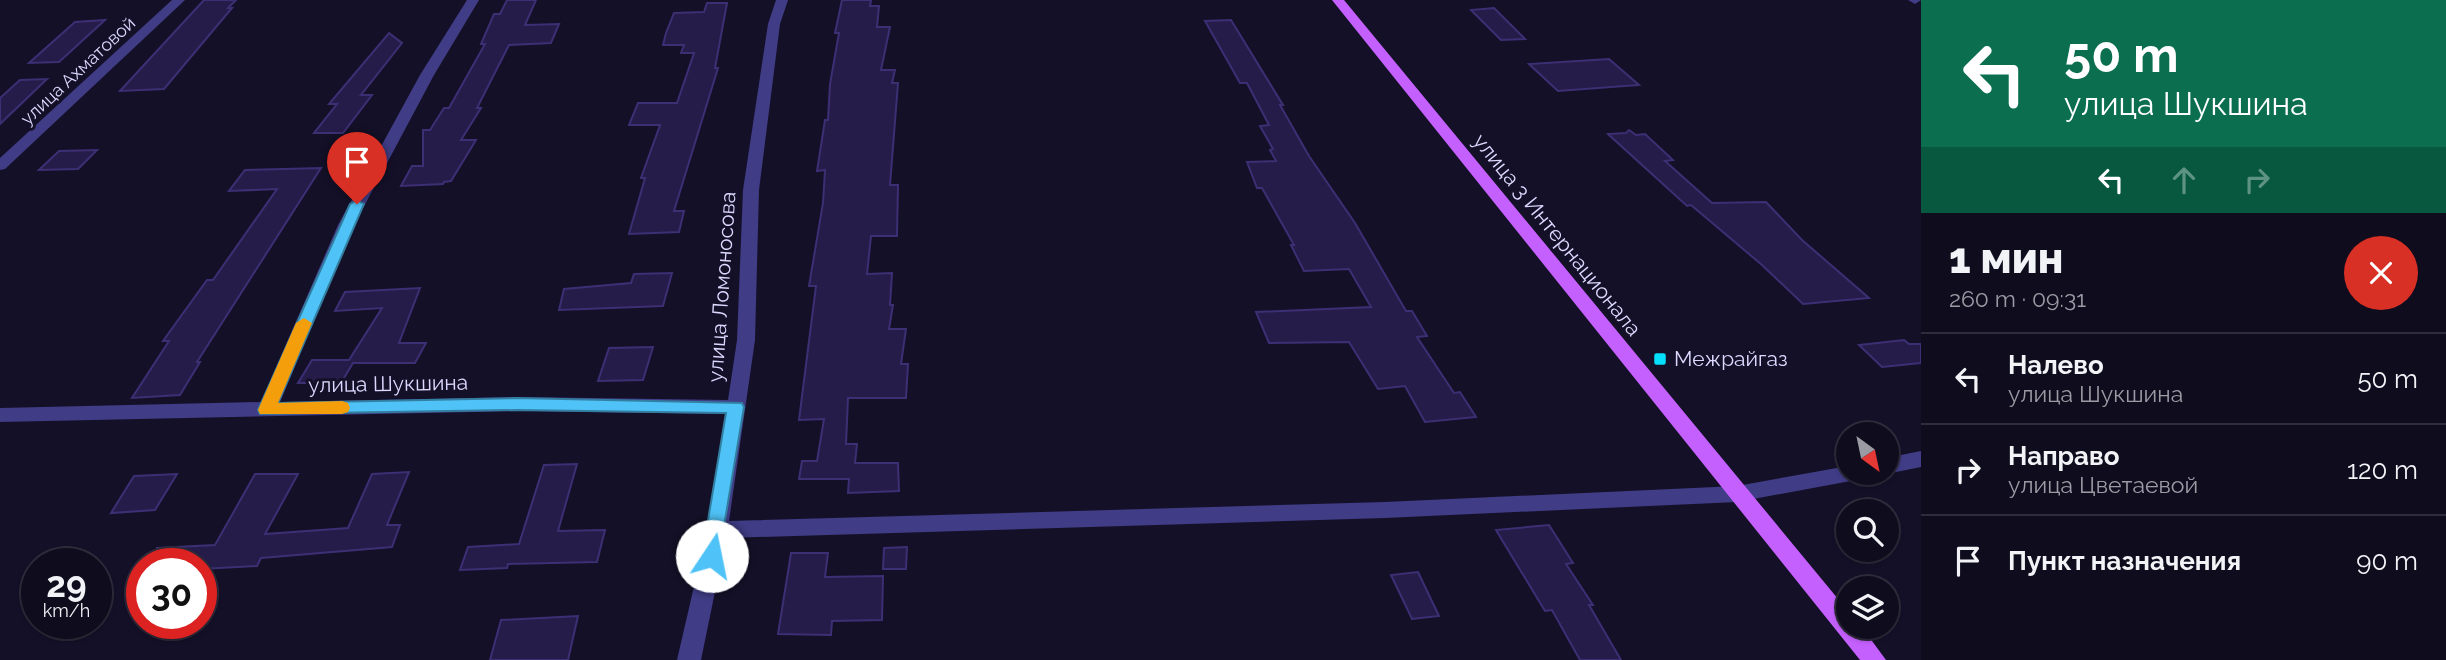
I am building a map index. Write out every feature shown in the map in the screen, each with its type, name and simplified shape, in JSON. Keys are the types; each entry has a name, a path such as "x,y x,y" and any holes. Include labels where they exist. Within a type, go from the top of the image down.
{"main road":[{"name":"улица 3 Интернационала","path":"1338,0 1874,660"}],"street":[{"name":"улица Ахматовой","path":"0,166 179,0"},
{"path":"267,410 346,225 427,75 473,0"},
{"name":"улица Ломоносова","path":"689,660 717,530 746,340 751,190 774,24 782,0"},
{"name":"улица Шукшина","path":"0,415 517,404 736,407"},
{"path":"1899,463 1921,459"},
{"path":"717,530 1385,510 1738,494 1836,476"}],"building":[{"path":"204,0 236,0 164,89 120,91"},
{"path":"507,0 536,0 525,25 559,24 551,43 509,45 477,108 481,108 461,140 476,140 451,181 443,184 401,186 412,166 423,166 423,130 430,130 444,108 449,108 485,44 481,44 494,14 500,14"},
{"path":"842,0 871,0 870,6 879,6 877,27 890,27 881,70 895,70 892,83 898,83 890,185 898,185 897,236 871,236 867,274 892,273 890,305 893,305 889,329 906,329 901,364 908,364 906,398 848,398 846,444 857,444 855,463 898,463 899,491 848,493 849,479 799,479 802,461 817,461 824,419 799,420 816,286 809,286 823,203 825,170 817,171 825,120 828,120 830,84 839,33 835,33"},
{"path":"707,3 727,3 715,68 718,68 674,211 684,211 679,232 629,234 645,178 641,178 660,125 629,125 638,103 677,103 694,53 681,53 684,45 663,45 666,33 674,13 704,12"},
{"path":"1494,8 1525,39 1501,40 1471,10"},
{"path":"105,20 59,62 29,63 75,22"},
{"path":"1231,20 1283,105 1280,105 1309,156 1355,223 1406,311 1412,311 1427,336 1417,337 1454,393 1460,392 1476,417 1425,422 1405,386 1378,389 1349,342 1269,343 1256,312 1371,307 1349,269 1304,271 1291,245 1294,245 1262,188 1257,188 1247,162 1276,161 1270,150 1273,149 1260,126 1269,125 1247,83 1240,83 1205,21"},
{"path":"389,33 402,43 361,95 372,95 343,133 314,133 337,104 329,104"},
{"path":"1609,59 1639,85 1558,91 1529,64"},
{"path":"47,79 0,124 0,98 20,80"},
{"path":"1629,130 1636,135 1645,134 1673,160 1665,161 1712,203 1766,202 1802,240 1869,298 1803,304 1762,265 1691,205 1687,206 1608,134 1626,133"},
{"path":"97,150 78,169 39,170 59,151"},
{"path":"321,168 197,362 200,362 180,395 132,398 169,341 163,341 207,280 213,280 277,189 229,191 245,170"},
{"path":"672,273 663,306 559,310 564,289 631,283 634,274"},
{"path":"420,288 399,343 426,343 415,363 353,363 341,383 298,383 312,360 349,360 382,308 335,311 345,292"},
{"path":"1904,340 1909,344 1921,344 1921,363 1882,367 1859,345"},
{"path":"653,347 643,380 598,381 609,348"},
{"path":"577,464 558,531 605,530 597,562 508,564 507,568 460,570 468,547 519,544 544,465"},
{"path":"409,472 387,525 400,525 392,547 261,558 257,566 217,568 217,548 157,548 215,545 255,474 298,474 265,534 348,528 372,474"},
{"path":"177,474 155,510 111,513 134,476"},
{"path":"1549,525 1573,563 1566,564 1593,605 1589,605 1621,660 1580,660 1552,610 1545,611 1496,530"},
{"path":"907,547 906,569 883,569 884,548"},
{"path":"791,553 828,553 825,577 883,576 882,620 832,621 831,635 778,634"},
{"path":"1418,572 1439,616 1412,619 1391,575"},
{"path":"578,616 568,660 490,660 501,620"}],"slow traffic":[{"path":"304,323 267,410 342,408"}],"place":[{"name":"Межрайгаз","path":"1660,359"}],"route":[{"path":"357,204 267,410 517,404 736,407 712,556"}]}
